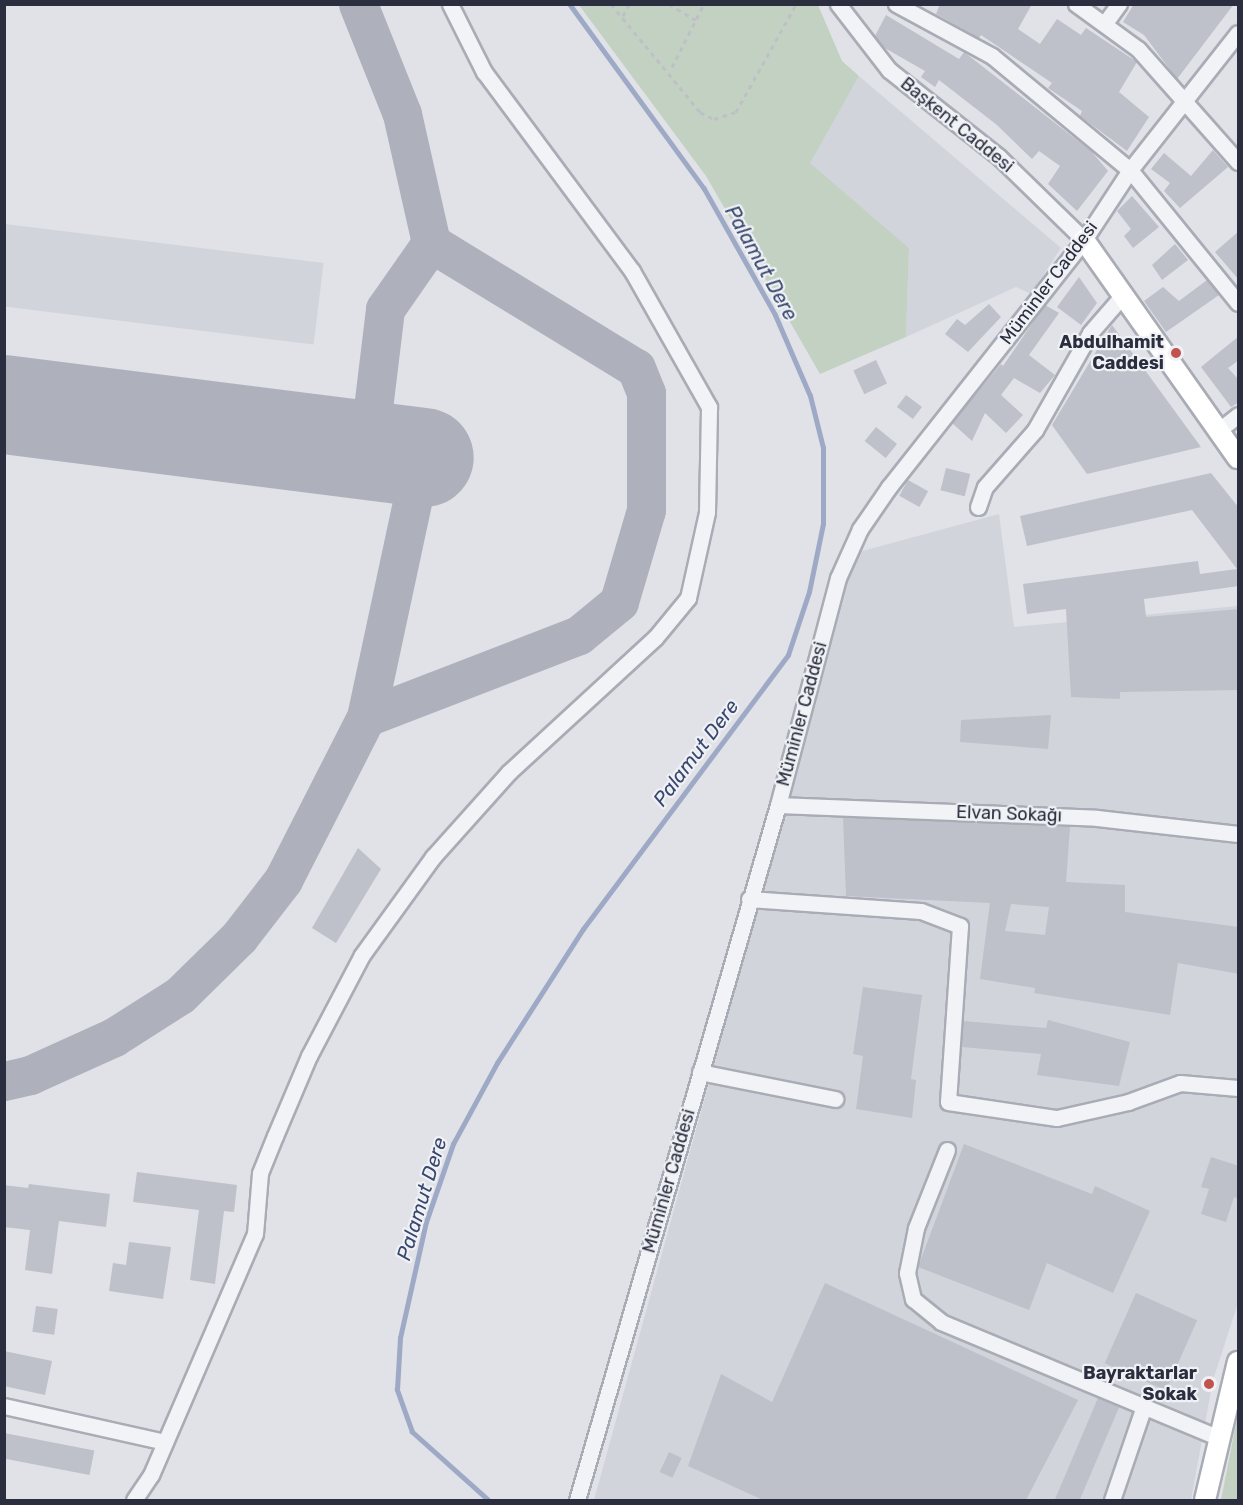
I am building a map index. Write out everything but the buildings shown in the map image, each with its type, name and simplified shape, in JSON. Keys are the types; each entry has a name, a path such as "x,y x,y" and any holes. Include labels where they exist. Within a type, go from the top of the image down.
{"main road":[{"path":"1084,240 1239,458"},
{"path":"1205,1500 1239,1362"}],"street":[{"path":"134,1500 151,1475 255,1234 260,1173 275,1136 309,1056 362,955 433,856 508,773 655,638 688,598 707,512 709,407 632,272 483,72 450,4"},
{"name":"Başkent Caddesi","path":"838,4 889,70 999,157 1084,240"},
{"path":"896,4 918,8 992,56 1130,170 1239,303"},
{"path":"1076,4 1138,49 1239,162"},
{"path":"1105,23 1119,4"},
{"name":"Müminler Caddesi","path":"577,1500 778,805 838,578 860,529 1084,240 1130,170 1239,33"},
{"path":"978,507 985,487 1023,447 1045,415 1090,333 1123,295"},
{"path":"1219,430 1239,415"},
{"name":"Elvan Sokağı","path":"778,805 1097,818 1239,834"},
{"path":"749,899 921,911 960,926 948,1102 1057,1118 1128,1102 1180,1083 1239,1088"},
{"path":"700,1072 835,1099"},
{"path":"947,1150 916,1228 907,1273 913,1299 941,1322 1219,1438"},
{"path":"4,1406 165,1442"},
{"path":"1112,1500 1144,1406"}],"path":[{"path":"611,4 700,112 714,119 725,119 736,112 796,4"},
{"path":"622,17 629,4"},
{"path":"669,4 696,20"},
{"path":"672,67 704,4"}],"shaded area":[{"path":"859,76 1061,248 1031,294 1016,287 906,337 909,248 809,163"},
{"path":"5,224 324,263 314,345 4,306"},
{"path":"999,514 1014,627 1238,606 1238,1303 1213,1380 1191,1500 594,1500 855,553"}],"green space":[{"path":"579,5 818,5 842,61 859,76 810,163 909,248 906,337 820,374 706,176"},
{"path":"1238,1415 1238,1500 1221,1500 1236,1424"}],"waterway":[{"name":"Palamut Dere","path":"488,1500 412,1432 397,1390 400,1338 426,1222 453,1144 497,1063 583,929 788,655 809,592 823,524 823,448 810,396 775,315 704,189 569,4"}],"taxiway":[{"path":"358,4 402,114 431,243 636,368 646,393 646,510 619,602 579,635 366,717 419,469"},
{"path":"371,425 385,309 431,243"},
{"path":"4,1081 30,1075 114,1037 180,995 239,937 283,880 366,717"}],"runway":[{"path":"4,404 424,457"}],"place":[{"name":"Abdulhamit Caddesi","path":"1176,353"},
{"name":"Bayraktarlar Sokak","path":"1209,1384"}]}
